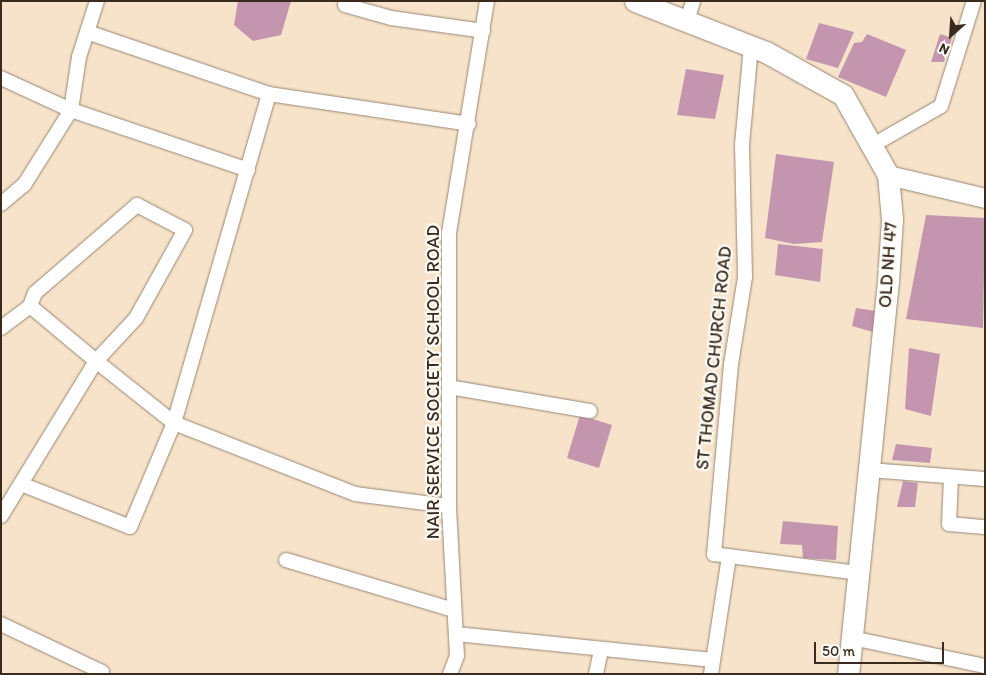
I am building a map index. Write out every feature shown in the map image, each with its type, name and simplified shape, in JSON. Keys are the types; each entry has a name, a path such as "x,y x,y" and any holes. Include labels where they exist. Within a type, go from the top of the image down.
{"main road":[{"name":"OLD NH 47","path":"635,1 690,11 843,95 874,145 888,175 892,219 889,272 848,674"}],"street":[{"path":"1,204 24,185 71,110 87,32 97,1"},
{"name":"NAIR SERVICE SOCIETY SCHOOL ROAD","path":"450,674 457,656 448,506 449,233 469,124 486,1"},
{"path":"874,145 940,106 974,1"},
{"path":"345,5 390,18 483,31"},
{"path":"87,32 269,94 469,124"},
{"name":"ST THOMAD CHURCH ROAD","path":"712,667 722,555 731,364 744,277 742,144 751,46"},
{"path":"1,78 71,110 248,170"},
{"path":"21,484 130,527 174,423 269,94"},
{"path":"888,175 985,198"},
{"path":"1,328 30,306 35,293 137,205 185,230 136,318 96,361 1,516"},
{"path":"30,306 174,423 355,494 448,506"},
{"path":"449,387 590,411"},
{"path":"869,470 985,479"},
{"path":"951,477 949,524 985,527"},
{"path":"722,555 858,573"},
{"path":"286,560 454,610"},
{"path":"1,624 102,672"},
{"path":"456,634 601,650 712,667"},
{"path":"852,638 985,666"},
{"path":"596,674 601,650"}],"building":[{"path":"238,1 291,1 281,35 253,41 234,25"},
{"path":"819,23 854,32 838,68 806,59"},
{"path":"867,34 906,50 886,97 838,77 854,43 862,42"},
{"path":"940,34 952,38 944,62 931,62"},
{"path":"686,69 724,75 715,119 677,115"},
{"path":"776,154 834,162 822,242 794,244 765,238"},
{"path":"926,215 985,218 983,328 906,319"},
{"path":"778,244 823,249 820,282 775,275"},
{"path":"856,308 876,311 873,332 852,326"},
{"path":"909,348 940,354 931,416 905,409"},
{"path":"580,415 612,425 599,468 567,458"},
{"path":"896,444 932,448 930,463 892,460"},
{"path":"903,481 918,483 915,507 897,507"},
{"path":"783,521 838,526 836,560 803,558 802,545 780,544"}]}
